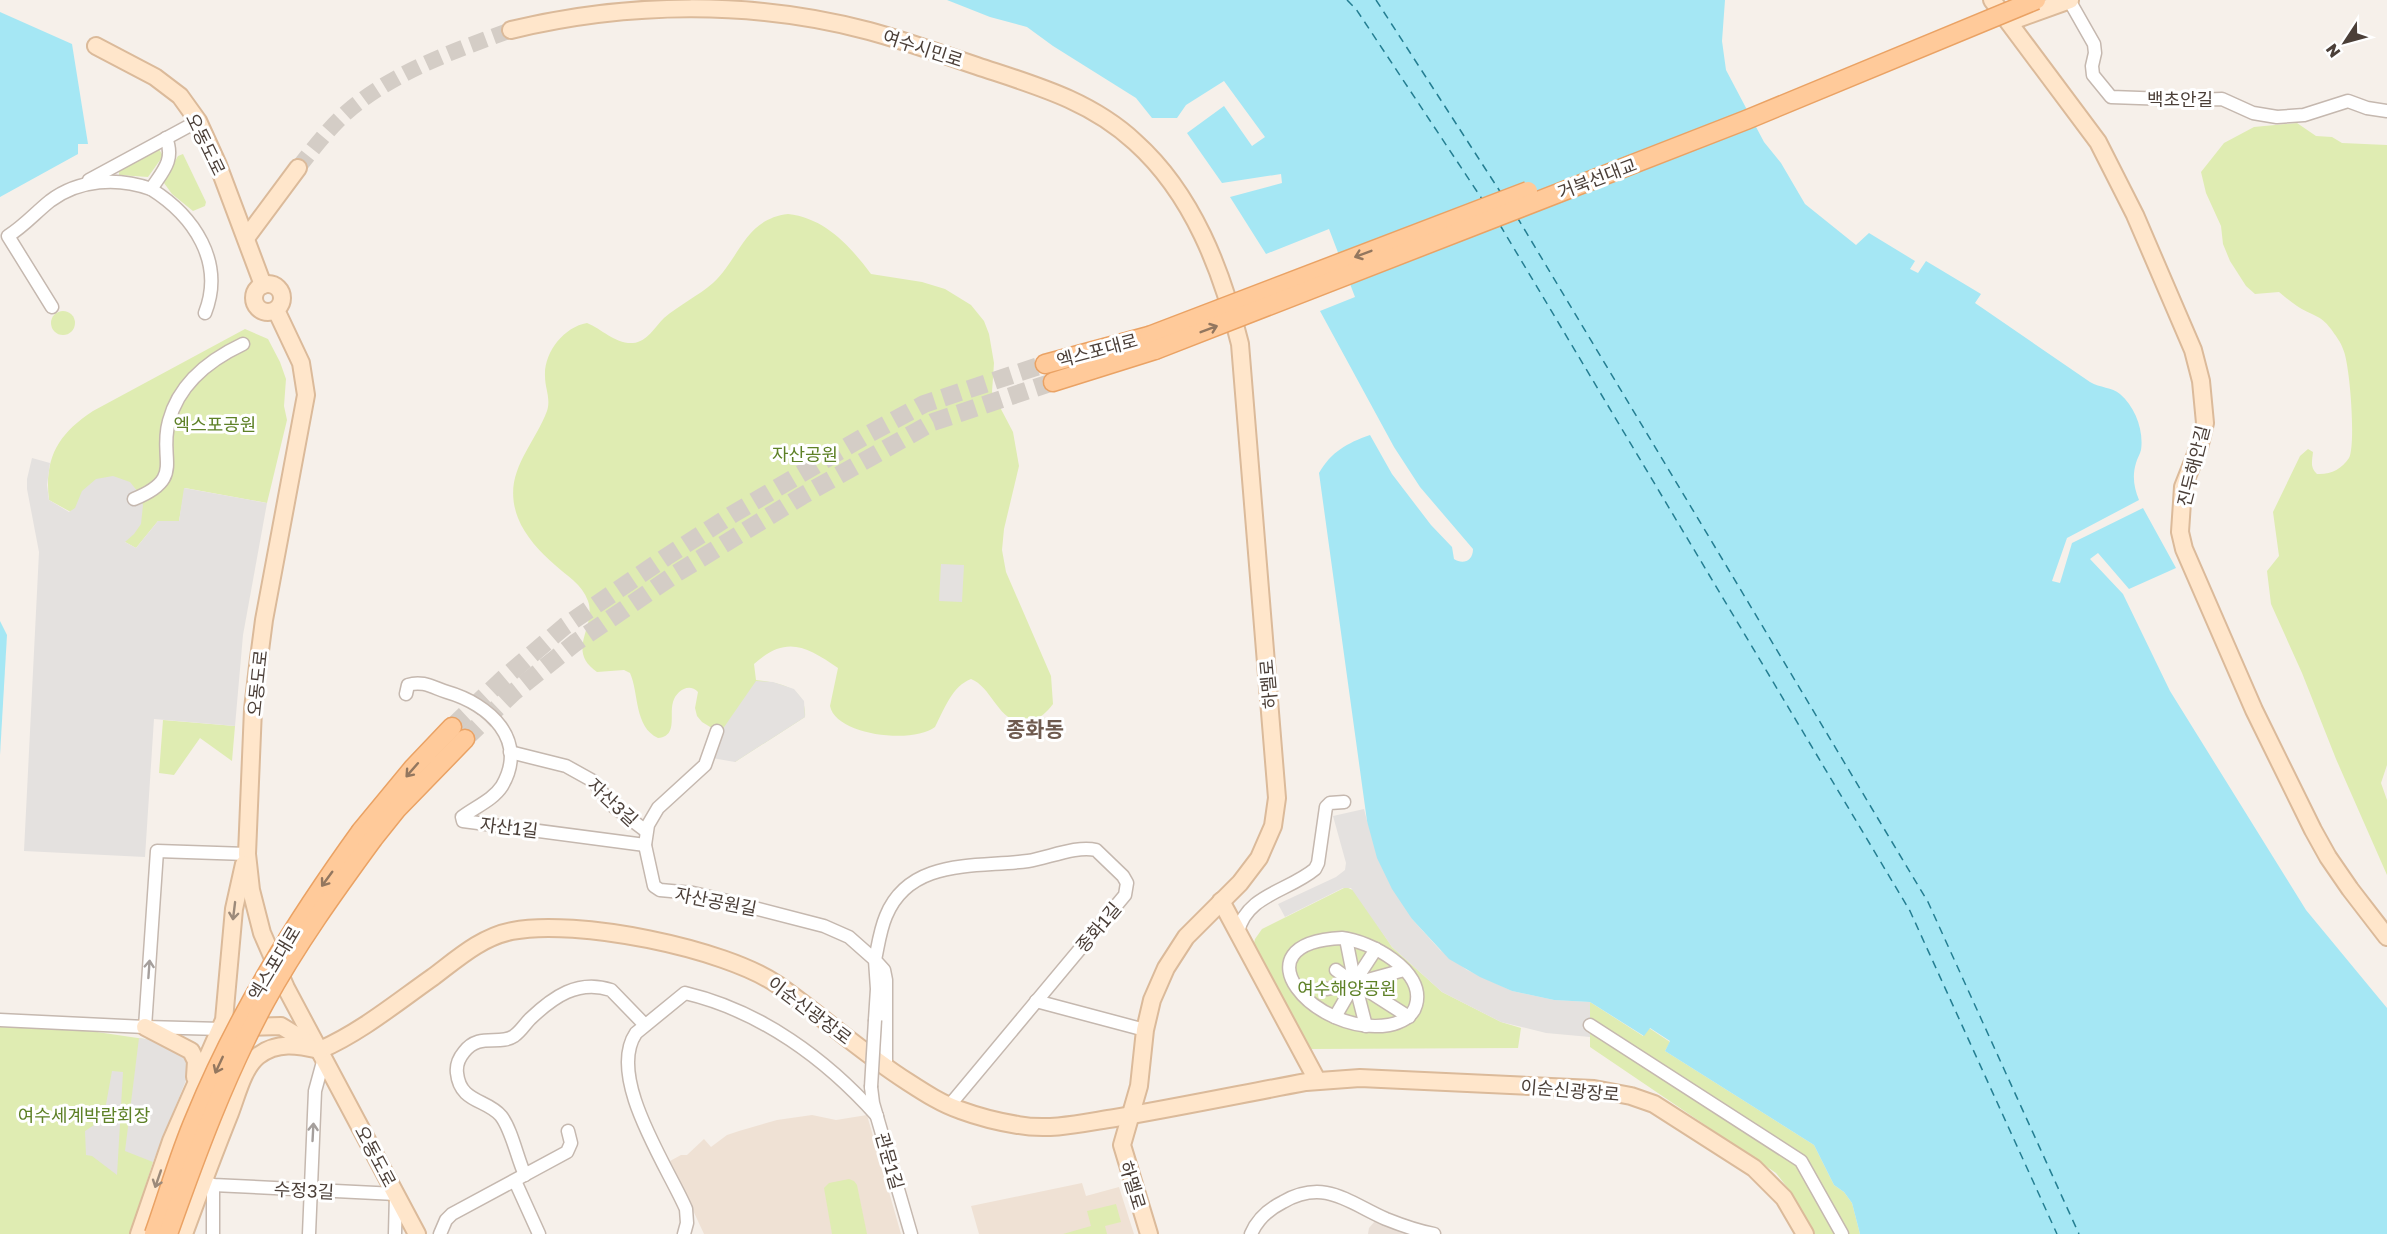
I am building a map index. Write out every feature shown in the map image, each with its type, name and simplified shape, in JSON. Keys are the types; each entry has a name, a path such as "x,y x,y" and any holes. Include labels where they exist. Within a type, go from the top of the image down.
{"main road":[{"name":"거북선대교","path":"1152,343 1730,114 2002,0"},
{"name":"거북선대교","path":"1152,343 1746,120 2036,0"},
{"name":"엑스포대로","path":"1045,364 1152,343"},
{"name":"엑스포대로","path":"1053,382 1152,343"},
{"name":"엑스포대로","path":"154,1234 194,1118 253,995 318,891 367,835 397,809 458,733"},
{"name":"엑스포대로","path":"168,1234 207,1124 265,1002 367,835"}],"street":[{"name":"진두해안길","path":"1992,0 2098,142 2135,215 2185,328 2199,367 2205,423 2184,487 2180,532 2184,549 2254,710 2313,830 2339,873 2387,937"},
{"path":"2009,22 2069,0"},
{"name":"백초안길","path":"2069,0 2094,44 2093,75 2111,97 2222,99 2265,117 2304,116 2349,101 2367,108 2387,111"},
{"name":"여수시민로","path":"511,30 596,14 679,7 769,12 824,20 868,30 1051,91 1088,107 1125,133 1146,152 1176,191 1197,226 1216,263 1228,300"},
{"name":"오동도로","path":"96,46 155,77 180,96 198,121 218,165 263,285 255,293 255,302 265,312 276,310 301,363 306,395 262,631 254,709 247,854 251,890 262,933 286,988 396,1194 395,1234"},
{"path":"52,307 8,236 21,228 52,200 198,121"},
{"path":"151,189 171,154 166,138"},
{"path":"246,238 298,168"},
{"path":"80,185 102,182 139,184 151,189 182,213 196,230 205,247 211,280 211,293 205,313"},
{"name":"하멜로","path":"1149,1234 1123,1152 1123,1142 1139,1086 1145,1030 1155,992 1176,951 1196,925 1251,870 1266,845 1274,821 1277,792 1243,372 1240,344 1228,300"},
{"path":"134,500 154,490 162,482 168,461 169,421 184,387 215,359 243,344"},
{"path":"406,694 408,685 425,684 471,700 504,728 508,736 510,752"},
{"name":"자산공원길","path":"717,731 705,765 658,808 646,831 645,845 654,885 657,889 723,900 824,926 849,937 884,970 886,1068"},
{"name":"자산3길","path":"510,752 566,766 593,781 613,806 646,831"},
{"name":"자산1길","path":"510,752 508,769 500,788 464,815 461,819 463,821 645,845"},
{"path":"1238,932 1243,917 1252,907 1315,869 1318,863 1326,807 1344,801"},
{"name":"종화1길","path":"875,960 889,910 907,888 920,879 943,870 964,865 1030,861 1096,849 1127,883 1127,891 949,1106"},
{"path":"139,1234 171,1141 195,1083 222,1029 227,1006 234,909 247,854 158,851 144,1027"},
{"path":"1221,901 1317,1080"},
{"name":"이순신광장로","path":"322,1054 488,939 523,929 562,928 646,939 714,956 747,968 778,985 886,1068 931,1097 949,1106 993,1120 1038,1127 1062,1126 1317,1080 1360,1078 1594,1089 1637,1098 1660,1108 1761,1173 1784,1198 1806,1234"},
{"path":"1325,939 1346,939 1376,949 1404,970 1417,996 1416,1006 1409,1017 1390,1025 1366,1026 1335,1017 1313,1005 1299,992 1291,980 1289,968 1295,954 1307,944 1325,939"},
{"path":"1346,939 1366,1026"},
{"path":"1335,1017 1376,949"},
{"name":"관문1길","path":"875,960 877,989 871,1087 877,1116 911,1234"},
{"path":"1336,970 1409,1017"},
{"path":"1327,989 1404,970"},
{"path":"539,1234 500,1115 471,1098 459,1080 457,1068 462,1053 477,1042 514,1036 538,1012 570,989 579,986 611,990 645,1025"},
{"path":"684,1234 687,1223 686,1209 634,1100 629,1080 632,1040 645,1025 685,993 723,1004 768,1026 837,1074 877,1116"},
{"path":"1036,1001 1145,1030"},
{"path":"0,1020 222,1029"},
{"name":"오동도로","path":"222,1029 276,1025 295,1033 322,1054"},
{"path":"1590,1025 1801,1161 1842,1234"},
{"path":"144,1027 191,1051 196,1061 195,1083"},
{"path":"184,1234 208,1183 213,1156 243,1080 255,1058 278,1046 294,1045 322,1054 315,1091 309,1234"},
{"path":"440,1234 446,1220 452,1214 569,1151 571,1143 568,1131"},
{"path":"171,1141 174,1155 184,1165 199,1165 213,1156"},
{"path":"208,1183 213,1234"},
{"name":"수정3길","path":"208,1183 396,1194"},
{"path":"1251,1234 1259,1221 1280,1203 1298,1195 1319,1192 1349,1199 1386,1219 1434,1234"},
{"path":"396,1194 417,1234"}],"shaded area":[{"path":"32,458 50,463 47,485 49,500 69,512 75,508 82,491 96,479 113,476 130,482 138,492 143,505 141,524 125,542 136,548 158,521 179,521 184,488 267,503 243,635 235,726 154,719 145,857 24,851 39,552 27,489"},
{"path":"941,564 964,565 962,602 939,601"},
{"path":"756,681 773,682 794,689 804,701 805,717 735,762 712,758 720,733"},
{"path":"1364,809 1367,821 1412,919 1440,950 1467,970 1512,991 1554,1000 1590,1002 1590,1037 1546,1033 1501,1022 1442,992 1392,947 1351,888 1343,888 1285,917 1278,904 1336,877 1345,870 1346,863 1333,816"},
{"path":"139,1038 165,1042 193,1063 153,1162 125,1151"},
{"path":"112,1071 123,1072 117,1175 92,1156 86,1155 85,1131 103,1121"},
{"path":"812,1115 836,1120 867,1115 901,1234 704,1234 670,1161 681,1155 687,1155 704,1139 711,1147 727,1135 739,1131 777,1120"},
{"path":"1082,1183 1086,1196 1119,1187 1134,1234 979,1234 971,1206"},
{"path":"1376,1220 1413,1234 1368,1234 1369,1228"}],"green space":[{"path":"2297,123 2316,136 2332,137 2342,143 2387,145 2387,765 2381,783 2387,800 2387,875 2271,604 2267,571 2279,556 2273,512 2300,456 2308,449 2313,452 2312,467 2317,474 2335,470 2349,458 2352,421 2346,357 2338,339 2327,324 2319,318 2297,306 2279,292 2255,294 2246,286 2230,261 2223,244 2221,226 2206,193 2201,172 2224,143 2254,127"},
{"path":"159,149 163,156 148,177 119,175 119,170"},
{"path":"183,154 206,202 205,206 193,211 172,194 164,183 178,156"},
{"name":"자산공원","path":"788,214 814,221 825,227 854,253 871,274 922,282 945,289 971,305 984,321 989,334 994,363 992,392 1013,432 1019,466 1004,529 1002,550 1006,572 1051,676 1053,704 1037,719 1020,722 1011,719 986,690 971,679 964,682 954,693 935,727 925,732 894,736 860,730 835,716 830,706 838,668 806,649 786,647 776,649 754,664 756,680 783,685 797,693 802,699 805,717 735,762 720,733 702,722 697,716 695,708 698,692 694,689 683,689 677,694 672,707 670,729 664,736 658,738 650,733 641,718 630,673 624,670 597,672 588,664 583,655 582,647 590,611 588,601 578,585 544,555 529,537 518,518 514,502 513,488 516,475 547,411 545,381 548,358 563,335 587,323 614,339 626,343 642,340 670,313 713,283 752,231 774,217"},
{"path":"63,311 72,314 75,323 72,332 63,335 54,332 51,323 54,314"},
{"name":"엑스포공원","path":"245,329 268,339 286,379 284,406 287,420 267,503 185,488 179,521 158,521 136,548 49,500 51,459 62,438 81,420 93,411"},
{"path":"163,720 235,726 232,761 200,738 174,775 159,773"},
{"name":"여수해양공원","path":"1346,887 1355,891 1392,947 1442,992 1501,1022 1521,1028 1518,1048 1310,1049 1254,943 1262,929"},
{"path":"1590,1002 1643,1036 1649,1028 1670,1042 1665,1051 1814,1145 1834,1185 1844,1192 1852,1203 1860,1234 1815,1234 1793,1195 1776,1173 1590,1047"},
{"name":"여수세계박람회장","path":"0,1013 22,1021 165,1042 153,1162 130,1234 0,1234"},
{"path":"849,1179 857,1185 867,1234 832,1234 824,1188 829,1183"},
{"path":"1116,1204 1121,1222 1105,1226 1107,1234 1063,1234 1091,1226 1087,1211"}],"water":[{"path":"947,0 1725,0 1722,41 1726,70 1764,142 1781,163 1805,204 1856,245 1869,233 1915,261 1910,269 1918,273 1926,261 1981,294 1975,303 2090,382 2117,392 2134,412 2140,427 2142,442 2134,473 2139,500 2067,538 2052,581 2060,583 2072,543 2143,508 2176,568 2129,589 2098,553 2090,559 2123,594 2170,691 2306,910 2387,1008 2387,1234 1860,1234 1852,1203 1844,1192 1834,1185 1814,1145 1665,1051 1670,1041 1650,1028 1644,1036 1590,1002 1554,1000 1512,991 1480,977 1449,959 1412,919 1392,889 1377,858 1367,821 1319,473 1340,449 1370,435 1392,474 1431,525 1452,547 1454,559 1461,562 1467,561 1473,549 1420,487 1394,447 1320,311 1355,297 1329,229 1266,254 1230,197 1282,183 1281,174 1222,183 1187,133 1224,106 1252,146 1265,137 1224,81 1186,105 1177,118 1152,118 1136,98 1027,27 990,17"},
{"path":"0,12 72,44 88,144 78,144 78,154 0,197"},
{"path":"0,621 7,635 0,755"}],"ferry route":[{"path":"1347,0 1356,9 1482,199"},
{"path":"1376,0 1501,193"},
{"path":"1517,217 1928,902 2079,1234"},
{"path":"1500,225 1910,911 2057,1234"}],"tunnel":[{"path":"298,168 347,112 384,85 425,64 511,30"},
{"path":"452,727 504,678 565,626 733,514 924,404 1045,364"},
{"path":"465,739 514,692 575,643 677,573 802,496 933,422 1053,382"}],"district":[{"name":"종화동","path":"1035,729"}]}
